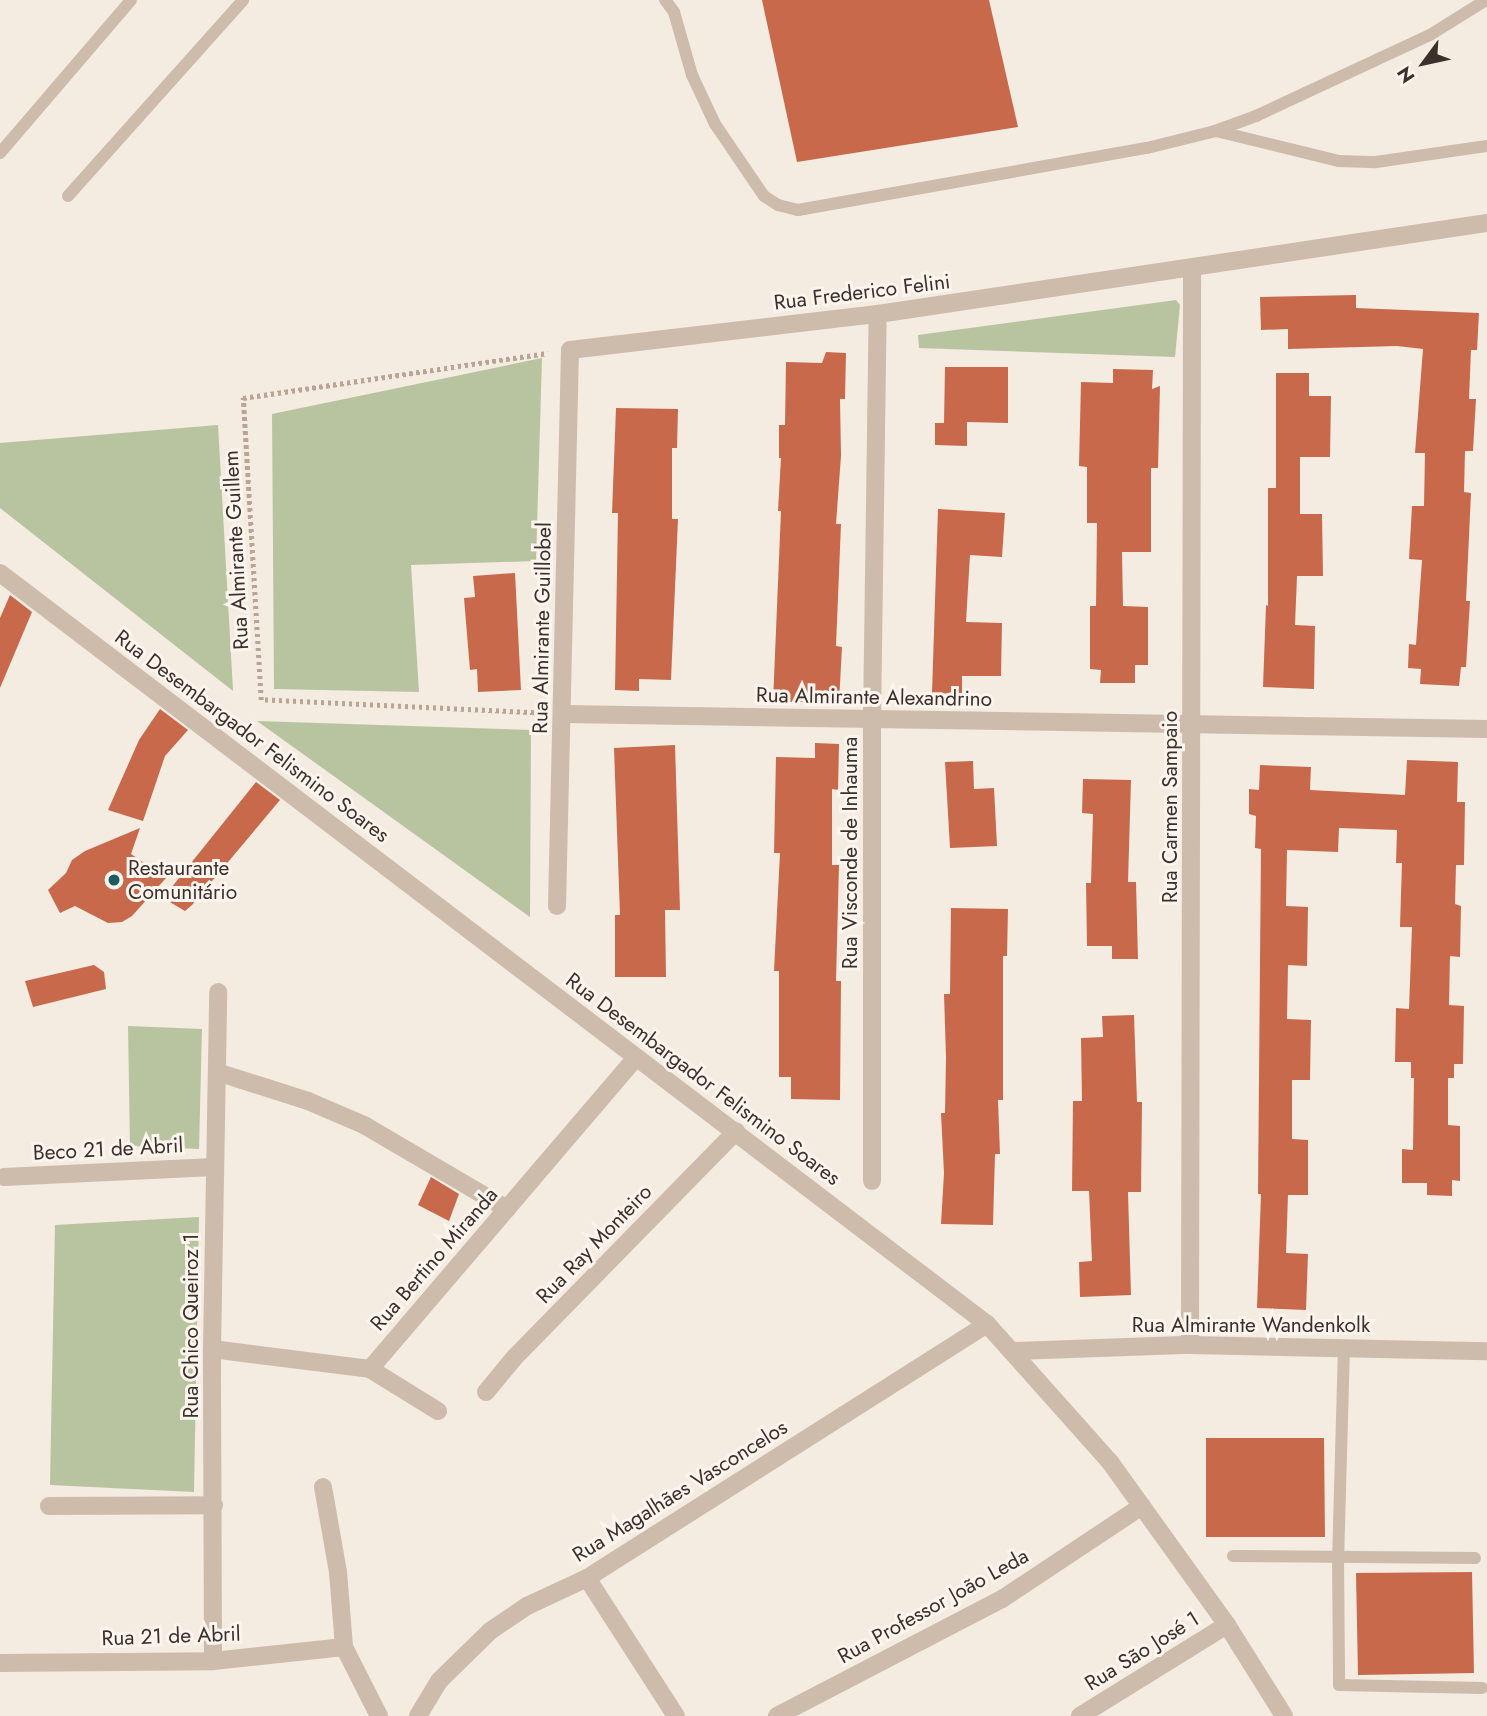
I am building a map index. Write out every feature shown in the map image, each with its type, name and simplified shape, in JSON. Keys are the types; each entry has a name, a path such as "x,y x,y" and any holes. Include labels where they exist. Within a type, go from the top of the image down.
{"street":[{"name":"Rua Frederico Felini","path":"570,350 878,314 1487,223"},
{"name":"Rua Carmen Sampaio","path":"1190,1345 1194,724 1192,268"},
{"name":"Rua Visconde de Inhauma","path":"872,1181 872,720 878,314"},
{"name":"Rua Almirante Guillobel","path":"557,906 564,714 570,350"},
{"name":"Rua Desembargador Felismino Soares","path":"2,580 635,1059 736,1131 987,1324 1014,1351 1110,1462 1227,1625 1284,1716"},
{"name":"Rua Almirante Alexandrino","path":"564,714 1487,729"},
{"name":"Rua Chico Queiroz 1","path":"213,1661 212,1349 218,992"},
{"name":"Rua Bertino Miranda","path":"370,1369 635,1059"},
{"path":"216,1072 308,1101 364,1125 507,1209"},
{"name":"Rua Ray Monteiro","path":"486,1392 515,1357 736,1131"},
{"name":"Beco 21 de Abril","path":"4,1177 214,1167"},
{"name":"Rua Magalhães Vasconcelos","path":"418,1716 439,1681 491,1630 527,1606 587,1578 987,1324"},
{"name":"Rua Almirante Wandenkolk","path":"1014,1351 1190,1345 1487,1351"},
{"path":"212,1349 370,1369 438,1410"},
{"path":"323,1487 338,1572 344,1647 379,1716"},
{"path":"48,1506 214,1505"},
{"name":"Rua Professor João Leda","path":"777,1716 1002,1599 1142,1506"},
{"path":"587,1578 676,1716"},
{"name":"Rua São José 1","path":"1080,1716 1227,1625"},
{"name":"Rua 21 de Abril","path":"0,1663 213,1661 344,1647"}],"lane":[{"path":"0,153 131,0"},
{"path":"68,196 243,0"},
{"path":"665,0 674,12 692,75 715,124 764,196 778,205 799,209 1147,148 1214,131 1256,116 1430,35 1486,0"},
{"path":"1214,131 1339,160 1376,162 1487,146"},
{"path":"1344,1348 1338,1558 1339,1685 1482,1688"},
{"path":"1233,1556 1475,1558"}],"path":[{"name":"Rua Almirante Guillem","path":"564,714 261,700 243,398 570,350"}],"green space":[{"path":"1176,300 1180,305 1175,357 919,348 918,335"},
{"path":"542,358 536,561 411,565 419,692 274,689 272,414"},
{"path":"218,425 233,691 0,508 0,443"},
{"path":"257,721 531,730 530,917"},
{"path":"128,1026 202,1029 199,1149 130,1146"},
{"path":"199,1217 194,1492 50,1485 55,1225"}],"building":[{"path":"762,0 989,0 1018,127 797,162"},
{"path":"1356,295 1356,308 1479,313 1477,350 1471,350 1469,399 1476,399 1473,451 1465,451 1464,492 1471,493 1466,601 1470,601 1466,667 1461,667 1459,686 1420,684 1421,669 1408,668 1409,644 1416,645 1422,560 1409,559 1412,506 1424,506 1425,453 1415,453 1423,349 1397,346 1288,349 1288,329 1261,330 1260,297"},
{"path":"826,352 846,353 845,399 840,399 841,456 836,524 841,524 836,646 842,647 839,702 773,702 781,511 778,511 781,458 779,425 785,425 786,362 822,363"},
{"path":"945,367 1008,367 1008,423 967,422 967,446 935,445 935,423 944,423"},
{"path":"1113,369 1153,370 1152,389 1160,386 1158,468 1151,468 1151,552 1122,552 1123,606 1148,607 1148,665 1135,665 1135,683 1100,683 1101,670 1090,669 1090,606 1096,606 1097,523 1087,523 1087,467 1079,466 1081,382 1113,383"},
{"path":"1276,373 1309,373 1309,396 1331,396 1330,457 1300,457 1300,514 1322,514 1323,576 1297,576 1295,625 1315,626 1314,689 1263,687 1266,605 1268,606 1268,488 1276,488"},
{"path":"616,408 678,409 677,448 672,448 672,519 678,519 671,680 639,679 639,691 615,690 618,513 612,513"},
{"path":"938,509 1005,513 1002,557 970,555 966,622 1002,623 1001,676 962,676 962,694 932,693"},
{"path":"515,573 521,690 478,692 477,669 470,670 464,598 475,597 473,576"},
{"path":"10,595 32,612 0,688 0,618"},
{"path":"160,709 188,730 165,756 143,821 108,810 139,740"},
{"path":"815,743 839,744 838,790 832,789 832,865 839,865 836,981 841,981 840,1100 791,1099 791,1077 779,1077 779,971 774,971 780,853 774,853 776,757 815,758"},
{"path":"675,745 680,910 665,910 666,977 615,977 615,915 620,915 614,748"},
{"path":"1407,760 1458,762 1457,802 1465,802 1464,865 1456,865 1455,904 1461,906 1460,957 1450,956 1449,1005 1464,1006 1463,1064 1454,1064 1454,1078 1448,1078 1448,1125 1460,1126 1460,1181 1452,1180 1452,1196 1427,1195 1427,1183 1402,1183 1402,1149 1413,1150 1414,1078 1411,1078 1411,1062 1395,1062 1396,1008 1409,1009 1412,927 1400,927 1402,863 1396,863 1397,830 1339,828 1338,852 1287,850 1286,906 1308,907 1307,966 1288,965 1287,1019 1311,1020 1310,1080 1292,1080 1292,1139 1308,1140 1308,1195 1288,1195 1286,1253 1308,1254 1306,1310 1257,1308 1261,1194 1258,1194 1261,849 1255,848 1256,816 1249,814 1249,789 1259,790 1260,765 1311,767 1310,790 1405,795"},
{"path":"973,761 974,789 994,788 997,846 950,848 945,762"},
{"path":"1083,779 1131,780 1128,882 1136,882 1138,959 1112,959 1112,946 1087,946 1086,883 1091,883 1093,814 1082,813"},
{"path":"256,782 280,800 185,911 163,898"},
{"name":"Restaurante Comunitário","path":"140,828 131,854 166,878 132,916 122,922 108,923 75,906 60,913 48,890 66,873 72,860 85,851"},
{"path":"951,908 1008,909 1007,956 1003,956 1003,1100 998,1100 1000,1154 995,1154 993,1225 941,1224 944,1173 941,1113 945,1113 946,1057 944,994 950,994"},
{"path":"94,965 104,972 106,989 33,1007 25,981"},
{"path":"1134,1015 1137,1102 1142,1102 1141,1192 1128,1192 1131,1295 1080,1297 1079,1262 1092,1261 1089,1191 1072,1191 1073,1101 1082,1101 1081,1038 1103,1037 1102,1016"},
{"path":"431,1177 459,1194 449,1221 418,1205"},
{"path":"1206,1438 1324,1438 1325,1537 1206,1537"},
{"path":"1472,1572 1474,1673 1358,1675 1356,1573"}],"place":[{"name":"Restaurante Comunitário","path":"114,880"}]}
